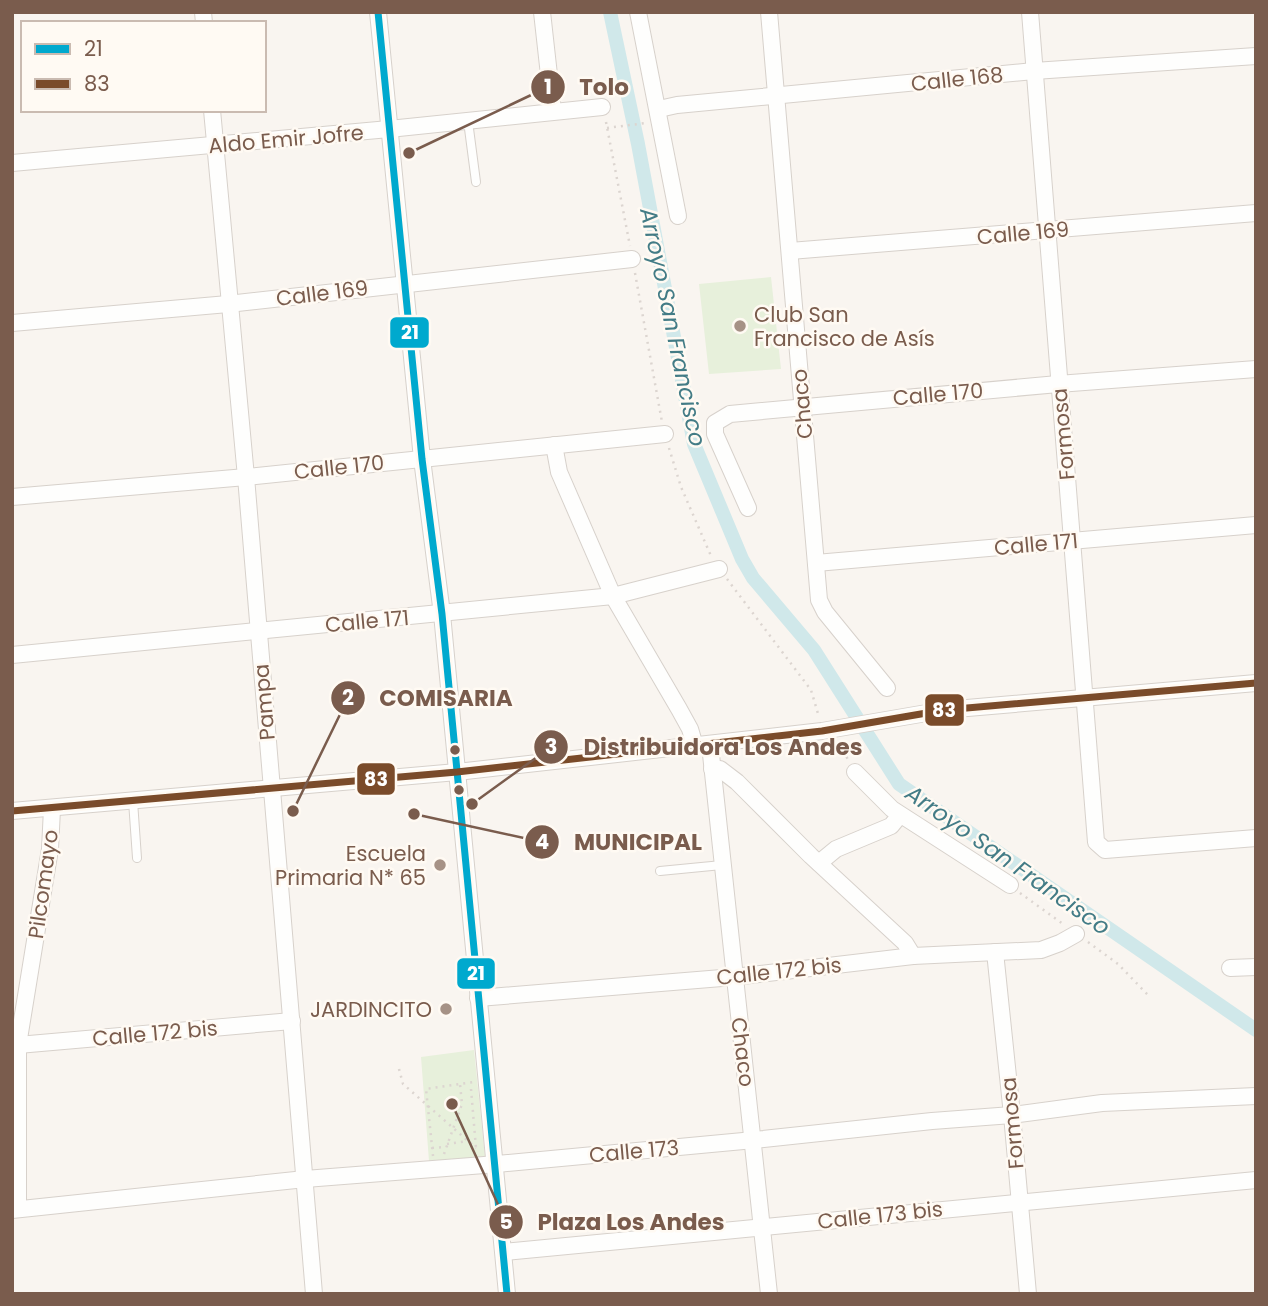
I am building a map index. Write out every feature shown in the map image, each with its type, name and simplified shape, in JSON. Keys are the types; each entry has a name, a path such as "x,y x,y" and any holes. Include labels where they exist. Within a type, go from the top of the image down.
{"street":[{"path":"378,12 422,459 442,614 457,772 478,998 478,1081 505,1252 502,1293"},
{"path":"542,12 553,111"},
{"path":"638,12 655,116 678,216"},
{"name":"Chaco","path":"769,12 817,591 821,606 887,688"},
{"name":"Formosa","path":"1030,12 1096,842 1098,847 1105,850 1256,838"},
{"name":"Calle 168","path":"655,116 677,105 1034,71 1256,56"},
{"name":"Aldo Emir Jofre","path":"12,163 215,146 602,107"},
{"name":"Pampa","path":"212,112 246,477 314,1294"},
{"name":"Calle 169","path":"790,251 1256,213"},
{"name":"Calle 169","path":"12,323 228,304 632,259"},
{"name":"Calle 170","path":"748,508 715,434 715,423 730,414 1256,369"},
{"name":"Calle 170","path":"12,497 246,477 664,434"},
{"name":"Chaco","path":"554,445 559,472 613,596 703,745 712,769 769,1294"},
{"name":"Calle 171","path":"816,563 1256,525"},
{"name":"Calle 171","path":"12,655 613,596 719,569"},
{"path":"12,811 457,772 832,733 888,719 944,710 1256,683"},
{"path":"712,769 720,769 737,782 905,943 914,956"},
{"path":"856,772 900,814 1010,885"},
{"name":"Pilcomayo","path":"15,1210 18,1045 50,849 52,809"},
{"path":"819,863 836,849 891,826 900,814"},
{"name":"Calle 172 bis","path":"478,998 734,977 914,956 1041,950 1076,934"},
{"name":"Formosa","path":"995,952 1028,1294"},
{"path":"1230,968 1256,967"},
{"name":"Calle 172 bis","path":"18,1045 292,1021"},
{"name":"Calle 173","path":"15,1210 305,1179 490,1165 1012,1115 1115,1102 1256,1096"},
{"name":"Calle 173 bis","path":"505,1252 1256,1180"}],"lane":[{"path":"468,121 476,182"},
{"path":"133,801 137,858"},
{"path":"660,871 722,865"}],"path":[{"path":"602,107 664,434 681,488 719,569 811,690 832,733 856,772"},
{"path":"607,128 655,116"},
{"path":"400,1069 403,1084 476,1148 490,1165"},
{"path":"453,1154 433,1156 426,1089 478,1081 476,1148 473,1152 463,1153"},
{"path":"443,1155 462,1104 460,1084"},
{"path":"432,1148 468,1141"}],"green space":[{"name":"Club San Francisco de Asís","path":"771,277 781,369 709,374 699,284"},
{"path":"474,1050 485,1157 429,1161 421,1057"}],"waterway":[{"name":"Arroyo San Francisco","path":"610,12 638,144 694,444 742,559 753,578 814,650 899,784 1256,1030"}],"transit line":[{"name":"21","path":"378,12 422,459 442,614 507,1294"},
{"name":"83","path":"12,811 457,772 822,731 944,710 1256,683"}],"place":[{"name":"Tolo","path":"409,153"},
{"name":"Club San Francisco de Asís","path":"740,326"},
{"name":"Distribuidora Los Andes","path":"472,804"},
{"name":"COMISARIA","path":"293,811"},
{"name":"MUNICIPAL","path":"414,814"},
{"name":"Escuela Primaria N* 65","path":"440,865"},
{"name":"JARDINCITO","path":"446,1009"},
{"name":"Plaza Los Andes","path":"452,1104"}]}
